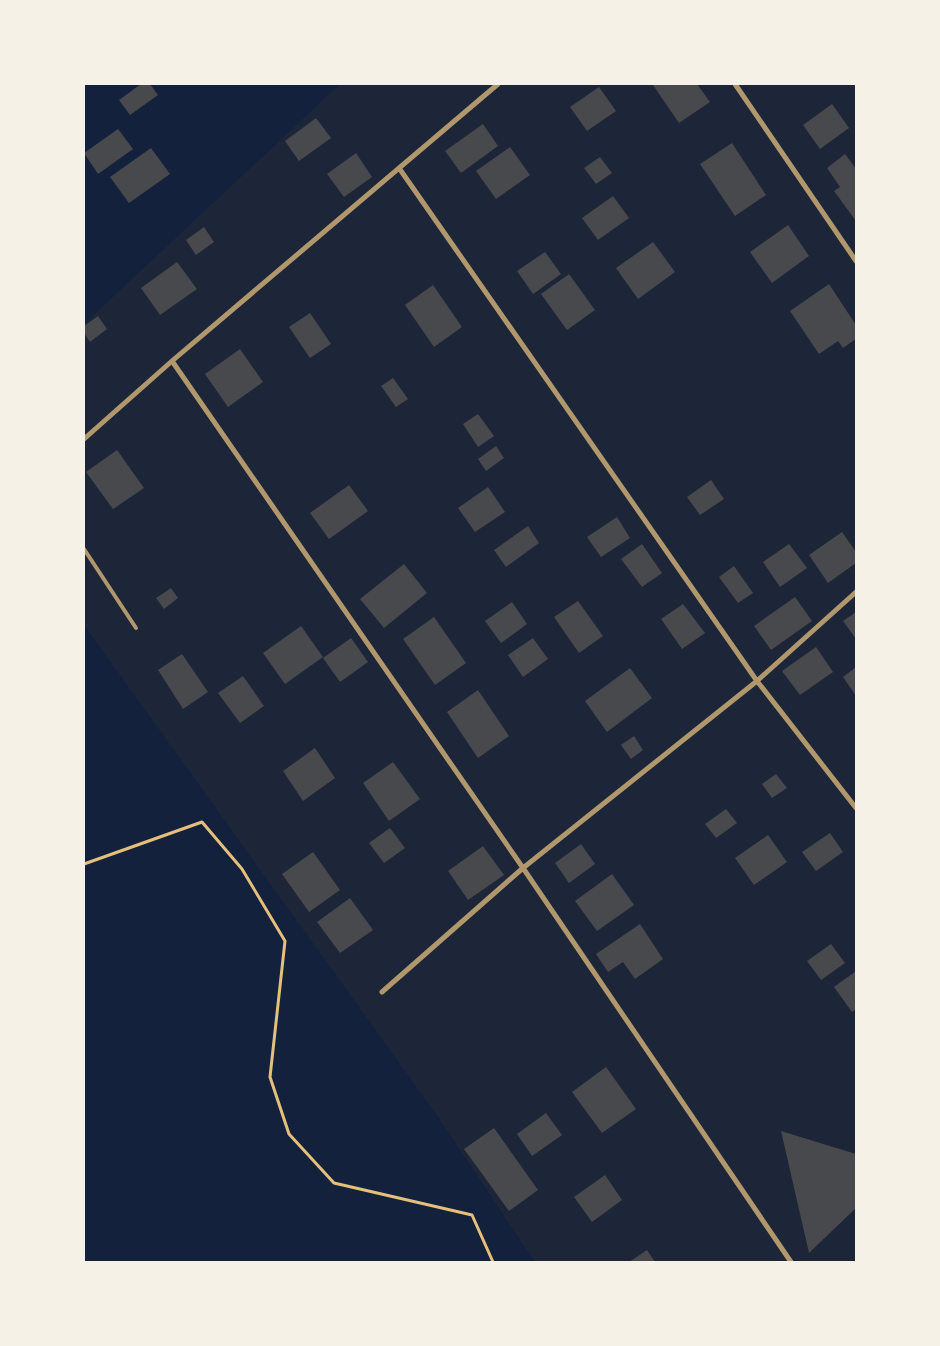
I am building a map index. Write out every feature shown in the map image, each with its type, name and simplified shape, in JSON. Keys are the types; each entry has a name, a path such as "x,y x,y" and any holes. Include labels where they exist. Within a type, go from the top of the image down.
{"street":[{"path":"84,438 498,84"},
{"path":"735,84 856,261"},
{"path":"399,168 757,681 856,808"},
{"path":"172,361 523,868 791,1262"},
{"path":"382,992 523,868 757,681 856,592"}],"lane":[{"path":"84,549 136,628"}],"path":[{"path":"84,864 202,822 242,869 284,941 270,1077 289,1134 334,1183 472,1215 493,1262"}],"shaded area":[{"path":"340,84 856,84 856,1262 535,1262 441,1121 84,625 84,324"}],"building":[{"path":"141,84 150,84 158,95 130,115 119,100"},
{"path":"697,84 710,102 679,123 653,85"},
{"path":"599,87 616,111 587,131 570,107"},
{"path":"832,104 849,128 820,149 803,125"},
{"path":"316,118 331,138 299,161 285,141"},
{"path":"483,124 498,146 461,173 445,151"},
{"path":"118,129 133,149 98,174 84,153"},
{"path":"732,143 766,195 735,216 700,164"},
{"path":"510,147 530,175 496,199 476,171"},
{"path":"151,148 170,174 129,203 110,177"},
{"path":"356,153 372,177 344,197 327,174"},
{"path":"845,154 856,169 856,221 834,191 840,187 827,168"},
{"path":"600,157 612,173 596,184 584,168"},
{"path":"613,196 629,218 598,240 582,218"},
{"path":"788,225 809,256 772,283 750,252"},
{"path":"204,227 214,242 196,255 186,240"},
{"path":"653,242 675,272 638,299 616,268"},
{"path":"545,252 561,274 533,294 517,271"},
{"path":"177,262 197,289 160,315 141,288"},
{"path":"569,274 595,310 567,330 541,294"},
{"path":"829,284 856,325 856,339 843,348 838,341 819,354 790,311"},
{"path":"433,285 462,327 434,347 405,305"},
{"path":"310,313 331,344 310,358 289,327"},
{"path":"98,316 107,329 90,342 84,333 84,326"},
{"path":"240,349 263,382 228,407 205,374"},
{"path":"393,378 408,399 396,407 381,386"},
{"path":"478,414 494,436 478,447 463,424"},
{"path":"496,446 504,458 486,471 478,459"},
{"path":"117,450 144,488 113,509 86,472"},
{"path":"711,480 724,499 700,515 687,497"},
{"path":"349,485 368,511 329,539 310,513"},
{"path":"488,487 505,512 475,532 458,508"},
{"path":"617,517 630,538 601,557 587,537"},
{"path":"528,526 539,543 506,567 494,550"},
{"path":"842,532 856,552 856,563 828,583 809,555"},
{"path":"642,544 662,573 642,587 621,559"},
{"path":"789,544 807,568 780,587 763,562"},
{"path":"404,564 427,593 384,628 360,599"},
{"path":"734,566 753,593 738,603 719,577"},
{"path":"171,588 178,598 164,609 156,598"},
{"path":"795,597 812,621 771,650 754,626"},
{"path":"578,601 603,636 579,653 554,617"},
{"path":"512,602 527,624 501,643 485,621"},
{"path":"683,604 705,633 682,649 661,619"},
{"path":"856,612 856,639 843,621"},
{"path":"434,617 466,663 435,685 403,639"},
{"path":"301,626 323,657 285,684 263,653"},
{"path":"351,638 368,662 340,682 323,658"},
{"path":"533,638 548,659 523,677 508,655"},
{"path":"816,647 833,672 800,695 782,671"},
{"path":"182,654 208,692 183,709 158,670"},
{"path":"856,667 856,696 843,677"},
{"path":"630,668 652,698 607,732 585,701"},
{"path":"243,676 264,706 240,723 218,693"},
{"path":"478,690 509,736 478,758 447,712"},
{"path":"634,736 643,750 631,759 621,745"},
{"path":"315,748 335,778 303,801 283,771"},
{"path":"393,762 420,799 389,821 363,783"},
{"path":"776,774 787,788 772,798 762,784"},
{"path":"726,809 737,823 716,838 705,824"},
{"path":"390,828 405,848 384,863 369,843"},
{"path":"830,833 843,852 816,871 802,852"},
{"path":"768,835 787,862 754,885 735,858"},
{"path":"581,844 595,864 569,883 555,863"},
{"path":"483,846 504,875 468,900 448,871"},
{"path":"313,852 340,890 309,912 282,874"},
{"path":"612,874 634,905 597,931 575,901"},
{"path":"350,898 373,930 340,953 317,922"},
{"path":"640,924 663,959 635,979 623,962 608,972 596,954"},
{"path":"831,944 845,963 821,980 807,961"},
{"path":"856,971 856,1009 852,1012 834,987"},
{"path":"606,1067 636,1109 602,1133 572,1092"},
{"path":"546,1113 562,1135 532,1156 517,1134"},
{"path":"494,1128 538,1190 509,1211 464,1149"},
{"path":"781,1131 856,1154 856,1208 809,1253"},
{"path":"605,1175 622,1200 592,1222 574,1197"},
{"path":"647,1250 655,1262 629,1262"}]}
